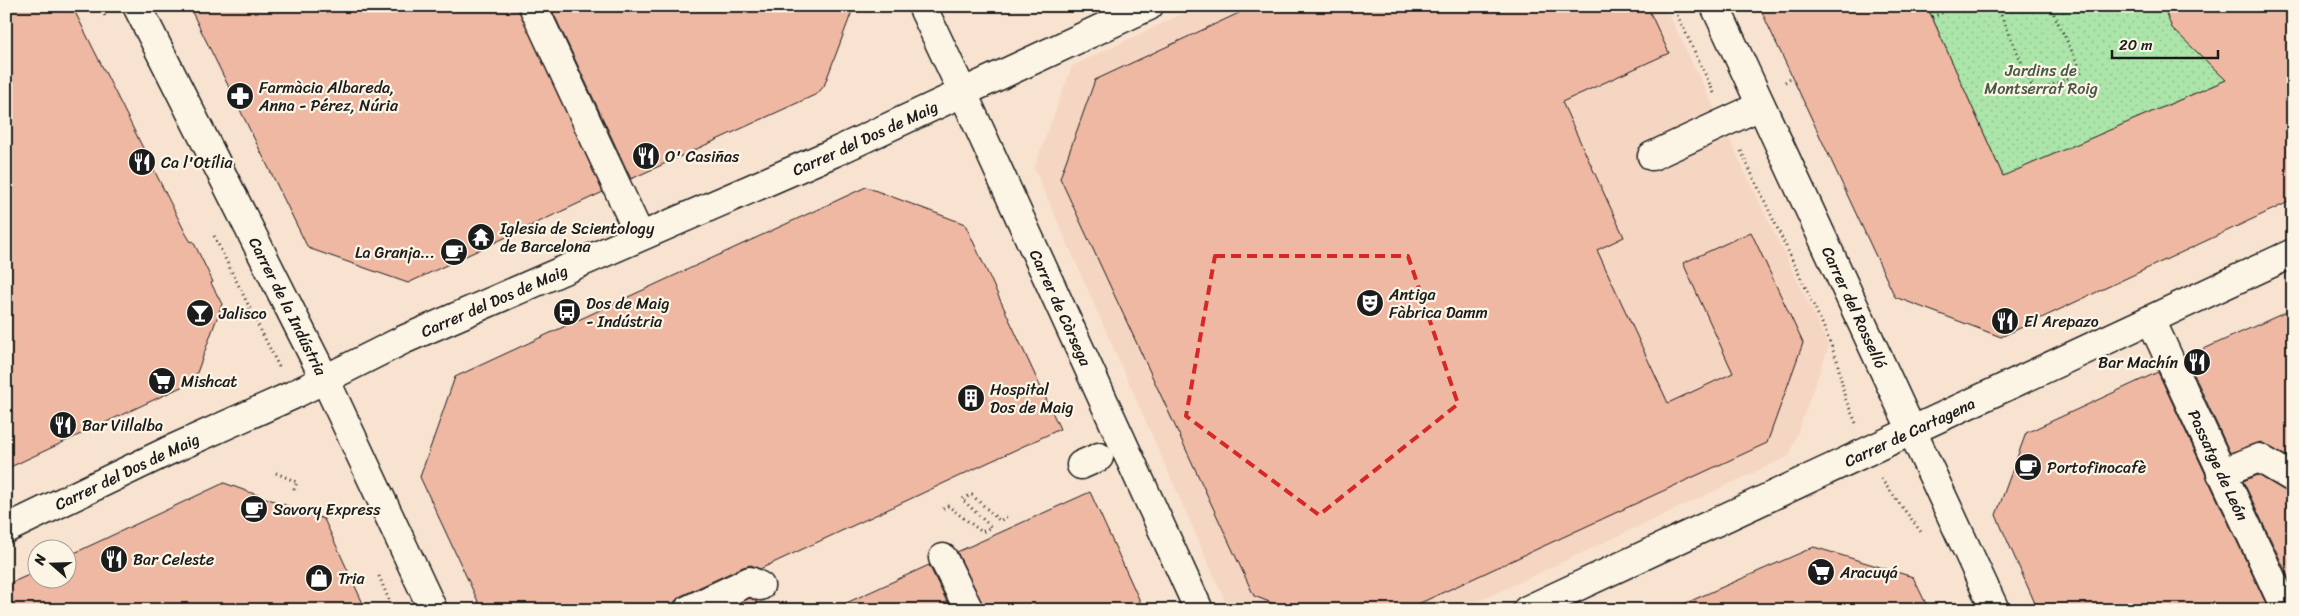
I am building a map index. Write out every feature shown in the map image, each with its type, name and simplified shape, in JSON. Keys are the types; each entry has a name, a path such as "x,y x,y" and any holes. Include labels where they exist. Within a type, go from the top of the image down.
{"street":[{"name":"Carrer de la Indústria","path":"137,6 325,379 433,610"},
{"path":"533,6 640,236"},
{"name":"Carrer de Còrsega","path":"922,6 1200,610"},
{"name":"Carrer del Dos de Maig","path":"6,529 168,451 325,379 403,340 833,153 1149,6"},
{"name":"Carrer del Rosselló","path":"1715,6 1994,610"},
{"path":"1652,156 1760,106"},
{"name":"Carrer de Cartagena","path":"1527,610 2293,253"},
{"name":"Passatge de León","path":"2150,320 2286,610"},
{"path":"2221,472 2258,458 2293,478"},
{"path":"943,558 969,610"},
{"path":"688,610 750,581 760,586"}],"path":[{"path":"1673,6 1822,323 1837,360 1845,398"},
{"path":"1932,17 1960,6"},
{"path":"1997,6 2035,93 2082,72 2050,6"},
{"path":"276,473 297,482 293,492"},
{"path":"943,509 948,506 982,532 991,527 962,499 972,495 1000,521 1009,515"}],"highlighted area":[{"path":"1215,256 1408,256 1458,404 1319,515 1186,416"}],"shaded area":[{"name":"Antiga Fàbrica Damm","path":"1199,6 1665,6 1829,346 1789,456 1460,610 1229,610 1034,168 1072,66"}],"green space":[{"name":"Jardins de Montserrat Roig","path":"1927,6 2163,6 2173,28 2226,80 2041,160 2018,210"}],"building":[{"path":"6,6 72,6 186,234 191,242 193,241 222,304 194,381 6,469"},
{"path":"189,6 518,6 603,192 408,283 308,248"},
{"path":"550,6 854,6 824,86 817,94 631,179"},
{"name":"Antiga Fàbrica Damm","path":"1254,6 1647,6 1669,53 1562,102 1624,237 1597,250 1668,403 1733,373 1683,263 1751,232 1803,343 1767,443 1405,610 1290,610 1254,596 1060,178 1095,80"},
{"path":"1759,6 1927,6 2003,176 2226,80 2172,28 2163,6 2293,6 2293,200 2001,337 1895,297"},
{"name":"Hospital Dos de Maig","path":"866,187 965,224 1060,429 760,569 751,565 743,567 681,596 675,601 673,610 482,610 420,477 455,377"},
{"path":"2293,309 2293,460 2261,442 2230,453 2186,357"},
{"path":"2158,372 2269,610 2038,610 1996,515 2026,433"},
{"path":"2258,475 2293,494 2293,587 2243,481"},
{"path":"224,483 324,519 366,610 6,610 6,585 28,575 28,588 78,588 78,551"},
{"path":"1090,492 1144,610 984,610 957,552"},
{"path":"1814,547 1913,577 1929,610 1670,610"},
{"path":"929,565 951,610 831,610"},
{"path":"750,598 756,601 760,610 725,610"}],"place":[{"name":"Farmàcia Albareda, Anna - Pérez, Núria","path":"240,96"},
{"name":"O' Casiñas","path":"646,156"},
{"name":"Ca l'Otília","path":"142,162"},
{"name":"Iglesia de Scientology de Barcelona","path":"481,237"},
{"name":"La Granja...","path":"454,252"},
{"name":"Antiga Fàbrica Damm","path":"1370,303"},
{"name":"Dos de Maig - Indústria","path":"567,312"},
{"name":"Jalisco","path":"200,313"},
{"name":"El Arepazo","path":"2005,321"},
{"name":"Bar Machín","path":"2197,362"},
{"name":"Mishcat","path":"162,381"},
{"name":"Hospital Dos de Maig","path":"971,398"},
{"name":"Bar Villalba","path":"63,425"},
{"name":"Portofinocafè","path":"2028,467"},
{"name":"Savory Express","path":"254,509"},
{"name":"Bar Celeste","path":"114,559"},
{"name":"Aracuyá","path":"1821,572"},
{"name":"Tria","path":"319,578"}]}
